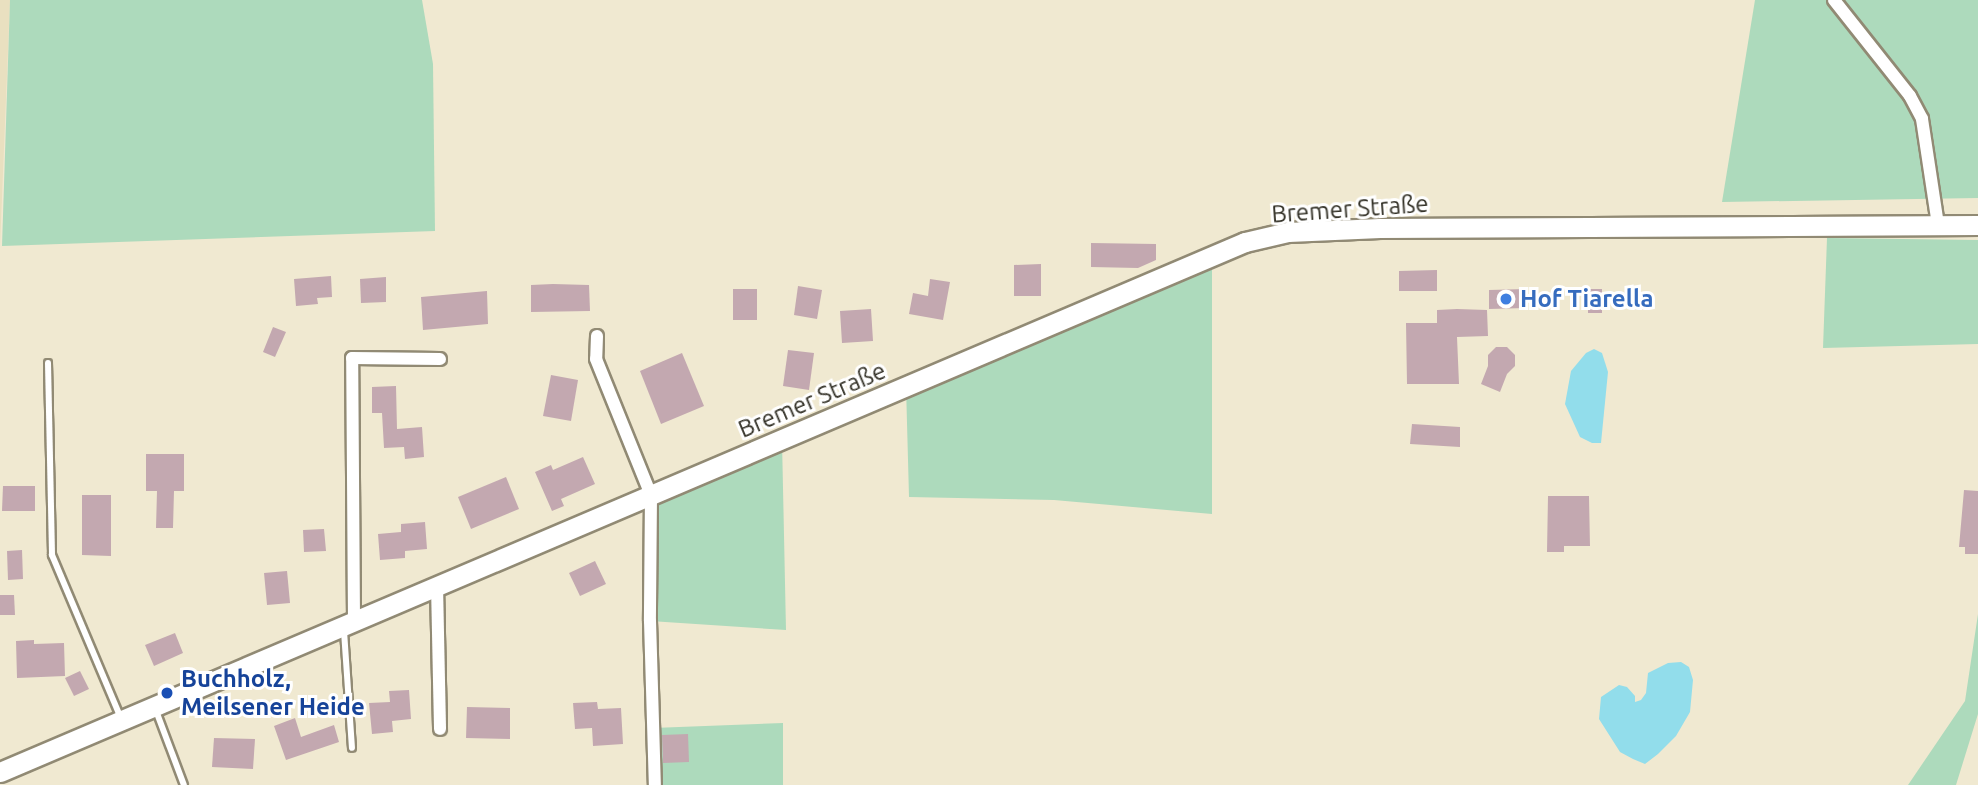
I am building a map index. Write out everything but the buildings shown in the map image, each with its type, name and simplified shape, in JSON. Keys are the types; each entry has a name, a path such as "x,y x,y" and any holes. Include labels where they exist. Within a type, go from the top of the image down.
{"street":[{"path":"1834,0 1910,96 1922,119 1938,225"},
{"name":"Bremer Straße","path":"0,772 1245,242 1288,232 1380,228 1978,225"},
{"path":"597,336 596,359 651,495 650,621 655,785"},
{"path":"349,623 352,358 440,359"},
{"path":"437,585 440,729"}],"lane":[{"path":"48,363 52,555 121,720"},
{"path":"349,623 352,747"},
{"path":"154,706 184,785"}],"shaded area":[{"path":"0,0 10,0 0,246"}],"green space":[{"path":"10,0 422,0 433,64 435,231 2,246"},
{"path":"1755,0 1978,0 1978,198 1722,202"},
{"path":"1827,238 1978,240 1978,344 1823,348"},
{"path":"1212,257 1212,514 1054,500 909,497 906,386"},
{"path":"782,440 786,630 650,621 651,495"},
{"path":"1978,614 1978,714 1956,785 1908,785 1965,701"},
{"path":"783,723 783,785 655,785 653,728"}],"water":[{"path":"1594,349 1602,353 1608,372 1601,443 1592,443 1580,437 1565,404 1571,371 1586,353"},
{"path":"1681,662 1689,667 1693,680 1690,712 1676,736 1645,764 1620,752 1599,719 1601,697 1619,685 1627,687 1635,696 1635,702 1641,700 1646,693 1648,673 1668,663"}],"place":[{"name":"Hof Tiarella","path":"1506,299"},
{"name":"Buchholz, Meilsener Heide","path":"167,693"}]}
